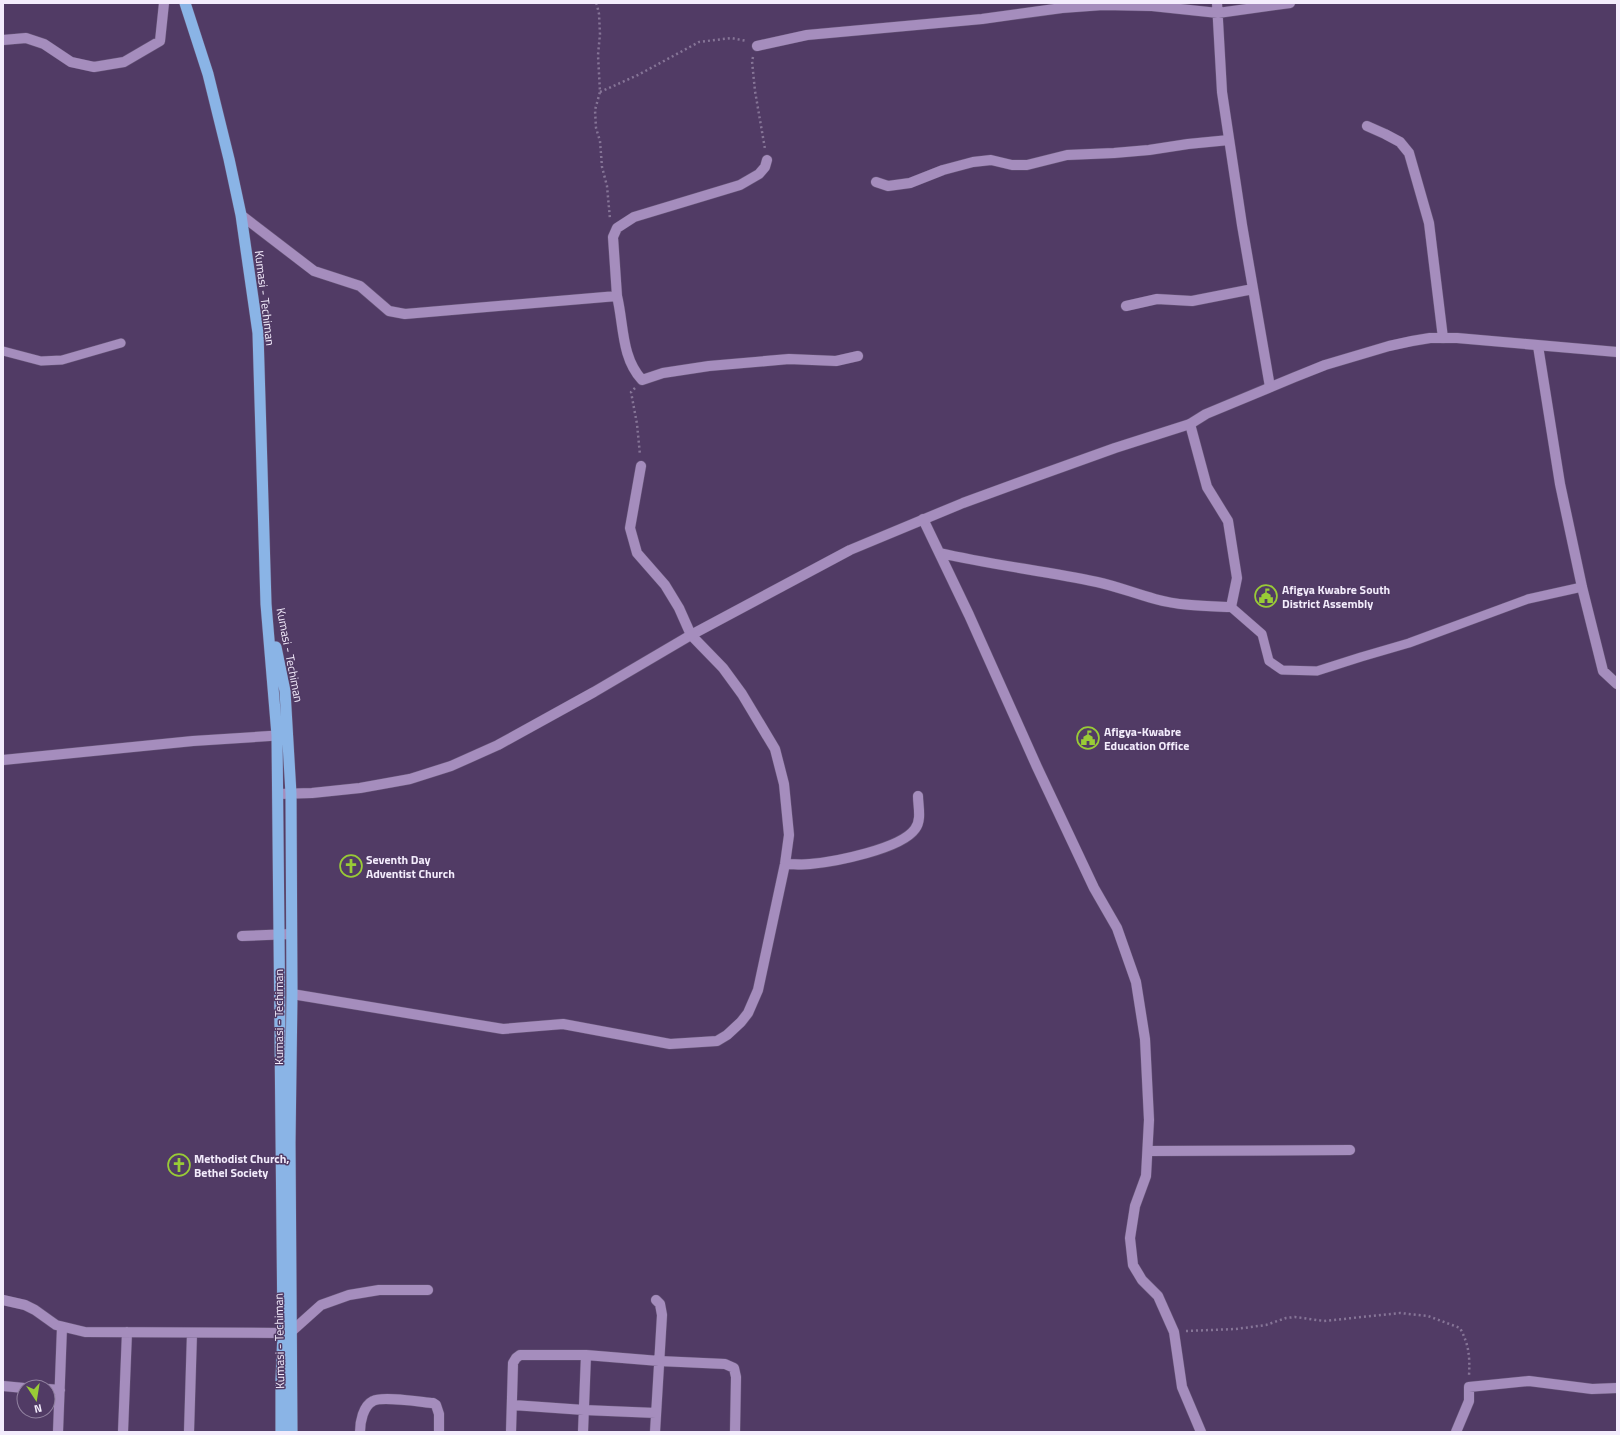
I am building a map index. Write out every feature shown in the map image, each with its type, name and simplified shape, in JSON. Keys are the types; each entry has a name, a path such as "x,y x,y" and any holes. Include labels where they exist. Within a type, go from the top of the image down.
{"highway":[{"name":"Kumasi - Techiman","path":"185,3 208,74 222,127 241,215 258,334 266,604 285,691 278,794 285,934 288,1332 292,1432"},
{"name":"Kumasi - Techiman","path":"282,1432 288,1332 292,994 285,934 291,794 283,735"}],"street":[{"path":"3,40 26,38 44,44 71,62 94,67 124,62 160,41 164,3"},
{"path":"757,46 807,35 982,19 1061,5 1218,8 1290,3"},
{"path":"1218,8 1222,92 1270,387"},
{"path":"1367,126 1400,142 1409,153 1429,223 1443,338"},
{"path":"876,182 888,186 910,183 943,170 973,162 991,160 1012,165 1027,165 1067,155 1149,150 1229,140"},
{"path":"767,160 766,167 759,174 740,185 634,217 617,228 613,237 617,296 621,312 626,351 634,369 642,380 663,373 709,366 789,358 836,361 858,356"},
{"path":"241,215 314,271 360,286 389,310 405,314 617,296"},
{"path":"1126,306 1157,299 1192,301 1253,289"},
{"path":"278,794 360,788 410,779 451,766 498,745 594,692 691,635 850,550 923,519 1108,450 1190,424 1206,414 1325,365 1389,346 1412,341 1443,338 1458,338 1617,352"},
{"path":"1538,346 1560,484 1582,587 1603,671 1617,684"},
{"path":"940,553 971,560 1098,582 1156,600 1187,605 1231,607 1238,578 1228,521 1207,487 1190,424"},
{"path":"292,994 503,1029 563,1024 670,1044 717,1041 727,1035 742,1022 753,1003 758,990 786,864 788,816 784,784 775,749 734,684 723,668 691,635 679,608 665,585 639,556 630,528 641,466"},
{"path":"923,519 940,553 1037,768 1094,888 1117,928 1133,975 1145,1039 1149,1120 1146,1176 1135,1206 1131,1231 1133,1265 1142,1280 1158,1296 1174,1332 1182,1387 1201,1432"},
{"path":"3,760 193,741 283,735"},
{"path":"786,864 810,864 846,858 891,846 907,837 916,828 919,820 918,796"},
{"path":"242,936 285,934"},
{"path":"1148,1151 1350,1150"},
{"path":"3,1300 25,1305 35,1310 56,1325 85,1332 288,1332 321,1305 349,1295 379,1290 428,1290"},
{"path":"655,1432 662,1315 660,1304 656,1300"},
{"path":"58,1432 62,1327"},
{"path":"123,1432 127,1332"},
{"path":"189,1432 192,1333"},
{"path":"511,1432 513,1405 513,1363 516,1358 520,1355 586,1355 659,1361 725,1364 734,1368 736,1377 735,1432"},
{"path":"583,1432 586,1355"},
{"path":"1456,1432 1469,1401 1469,1387 1529,1381 1592,1389 1617,1388"},
{"path":"3,1386 16,1387"},
{"path":"56,1390 60,1390"},
{"path":"360,1432 363,1413 373,1401 383,1399 436,1405 439,1414 439,1432"},
{"path":"513,1405 656,1413"}],"lane":[{"path":"3,351 41,361 62,360 121,343"},
{"path":"1231,607 1262,634 1269,661 1282,670 1317,671 1409,643 1528,599 1582,587"}],"path":[{"path":"596,3 599,14 600,34 598,55 600,92 595,110 596,128 600,141 602,167 607,186 613,237"},
{"path":"600,92 638,75 699,42 731,38 750,42 757,46 752,61 755,90 767,160"},
{"path":"641,466 637,424 631,392 642,380"},
{"path":"1174,1332 1236,1329 1266,1325 1286,1318 1295,1317 1324,1321 1400,1313 1428,1316 1460,1328 1467,1340 1470,1356 1469,1387"}],"place":[{"name":"Afigya Kwabre South District Assembly","path":"1266,596"},
{"name":"Afigya-Kwabre Education Office","path":"1088,738"},
{"name":"Seventh Day Adventist Church","path":"351,866"},
{"name":"Methodist Church, Bethel Society","path":"179,1165"}]}
